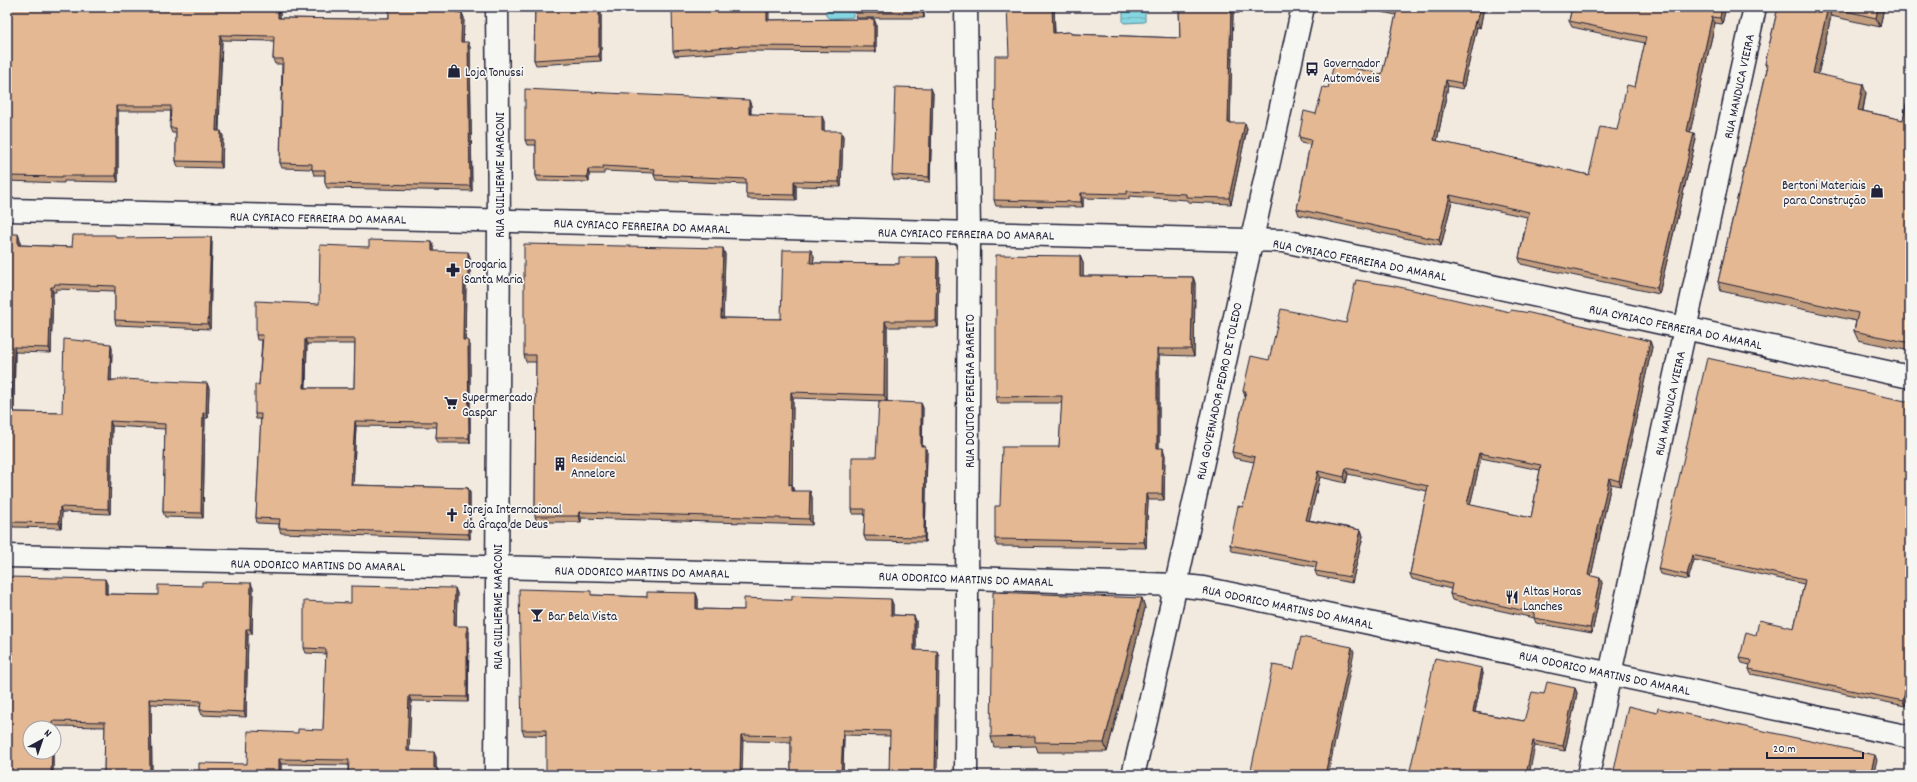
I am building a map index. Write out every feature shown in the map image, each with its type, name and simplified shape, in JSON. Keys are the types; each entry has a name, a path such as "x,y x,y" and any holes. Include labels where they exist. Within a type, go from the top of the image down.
{"street":[{"name":"RUA GUILHERME MARCONI","path":"496,775 500,221 497,7"},
{"name":"RUA DOUTOR PEREIRA BARRETO","path":"966,7 969,233 966,775"},
{"name":"RUA GOVERNADOR PEDRO DE TOLEDO","path":"1133,775 1148,716 1303,7"},
{"name":"RUA MANDUCA VIEIRA","path":"1588,775 1755,7"},
{"name":"RUA CYRIACO FERREIRA DO AMARAL","path":"7,210 1284,241 1910,376"},
{"name":"RUA ODORICO MARTINS DO AMARAL","path":"7,556 968,578 1176,585 1203,588 1910,737"}],"water":[{"path":"826,7 850,7 853,12 853,17 830,19 826,16"},
{"path":"1123,7 1145,7 1145,22 1124,23"}],"building":[{"path":"7,7 278,7 278,18 357,19 389,18 389,7 456,7 456,12 462,13 461,42 468,42 470,186 325,183 325,170 312,170 312,164 280,163 283,59 273,59 274,36 220,35 216,131 221,131 220,162 176,161 176,128 170,128 171,106 116,106 116,176 7,176"},
{"path":"535,7 599,7 599,56 534,60"},
{"path":"672,7 767,7 767,20 874,19 874,47 744,46 673,51"},
{"path":"855,7 923,7 923,13 855,13"},
{"path":"1007,7 1052,7 1053,33 1071,32 1071,34 1180,38 1179,7 1237,7 1231,8 1228,123 1245,123 1229,198 1186,197 1186,194 1127,191 1127,194 1081,193 1081,202 994,200 995,56 1009,56"},
{"path":"1385,7 1481,7 1477,22 1475,21 1461,83 1446,80 1434,140 1589,175 1600,127 1617,130 1627,85 1635,87 1646,37 1569,21 1572,7 1722,7 1720,18 1712,17 1687,131 1694,133 1657,288 1519,258 1529,212 1450,195 1439,240 1297,209 1311,140 1299,137 1304,111 1316,114 1323,87 1328,88 1334,64 1382,74 1397,10"},
{"path":"1778,7 1828,7 1813,73 1863,84 1858,110 1903,120 1910,86 1910,343 1854,331 1858,313 1718,282 1768,65 1765,64"},
{"path":"1829,7 1878,7 1876,18"},
{"path":"895,87 931,88 929,177 892,175"},
{"path":"525,89 749,100 749,114 822,116 822,131 841,131 839,182 794,181 794,195 746,194 746,179 654,175 655,169 603,166 603,169 588,169 587,177 536,176 536,140 525,140"},
{"path":"7,234 18,234 18,245 72,247 73,235 115,235 116,238 211,237 208,324 115,320 115,286 55,284 54,287 51,287 49,348 14,347 12,412 62,413 64,339 111,344 109,381 121,379 207,383 206,413 203,413 201,513 163,512 165,424 110,421 108,509 60,507 59,523 11,522 11,517 7,517"},
{"path":"369,240 432,242 432,251 468,252 468,278 464,278 463,340 468,340 469,438 436,438 437,422 355,421 351,485 468,488 468,534 279,528 280,519 256,518 261,414 255,414 255,384 259,385 263,335 256,335 256,301 319,304 320,245 369,247","holes":["305,339 355,339 354,388 304,388"]},
{"path":"524,244 723,248 721,318 781,319 783,250 811,250 810,263 899,264 899,257 937,257 936,321 885,321 884,395 791,392 789,485 792,484 792,491 810,491 809,519 579,512 578,516 535,516 536,355 524,355"},
{"path":"996,255 1080,256 1080,276 1193,277 1191,349 1157,349 1157,448 1163,448 1162,494 1146,494 1144,542 995,539 995,506 1000,506 1002,447 1059,447 1062,396 996,397"},
{"path":"1356,280 1395,286 1510,312 1511,310 1530,313 1650,341 1619,481 1609,478 1588,575 1600,578 1590,628 1534,618 1534,613 1450,594 1452,584 1410,574 1428,486 1346,468 1344,477 1318,471 1306,520 1361,530 1350,577 1315,571 1317,562 1230,545 1238,506 1243,507 1255,457 1232,452 1246,391 1243,391 1251,356 1269,360 1281,309 1346,323","holes":["1479,453 1541,465 1531,518 1467,504"]},
{"path":"1707,358 1910,402 1910,668 1903,701 1749,669 1751,660 1740,658 1746,632 1756,635 1759,620 1794,628 1805,580 1692,555 1687,575 1658,569"},
{"path":"879,401 921,403 921,446 925,446 924,537 864,536 865,509 852,509 852,457 876,457"},
{"path":"7,577 105,579 105,594 158,595 158,585 202,586 202,582 251,583 250,629 246,629 244,712 200,710 201,701 149,699 150,773 199,775 104,775 105,722 22,720 22,760 52,760 51,775 7,775"},
{"path":"351,586 455,588 454,626 467,626 467,697 409,696 407,751 434,752 434,768 437,768 437,775 348,775 349,760 279,759 279,775 199,775 199,763 247,764 248,731 298,733 298,729 323,730 326,649 304,648 304,601 351,603"},
{"path":"519,589 591,591 591,595 647,597 647,592 696,593 696,609 744,610 744,598 792,600 792,596 891,599 891,615 914,616 914,650 937,651 935,775 889,775 890,731 843,730 841,775 791,775 791,736 741,735 740,775 546,775 546,730 522,730"},
{"path":"993,592 1142,598 1104,743 1035,742 1035,736 991,737"},
{"path":"1301,637 1352,647 1325,775 1250,775 1273,665 1294,669"},
{"path":"1435,658 1482,668 1473,712 1524,721 1532,692 1544,694 1547,682 1575,688 1563,746 1533,741 1526,775 1409,775"},
{"path":"1628,706 1657,713 1658,708 1875,755 1870,775 1613,775"}],"place":[{"name":"Governador Automóveis","path":"1312,69"},
{"name":"Loja Tonussi","path":"454,71"},
{"name":"Bertoni Materiais para Construção","path":"1877,191"},
{"name":"Drogaria Santa Maria","path":"453,270"},
{"name":"Supermercado Gaspar","path":"451,403"},
{"name":"Residencial Annelore","path":"560,464"},
{"name":"Igreja Internacional da Graça de Deus","path":"452,515"},
{"name":"Altas Horas Lanches","path":"1512,597"},
{"name":"Bar Bela Vista","path":"537,615"}]}
